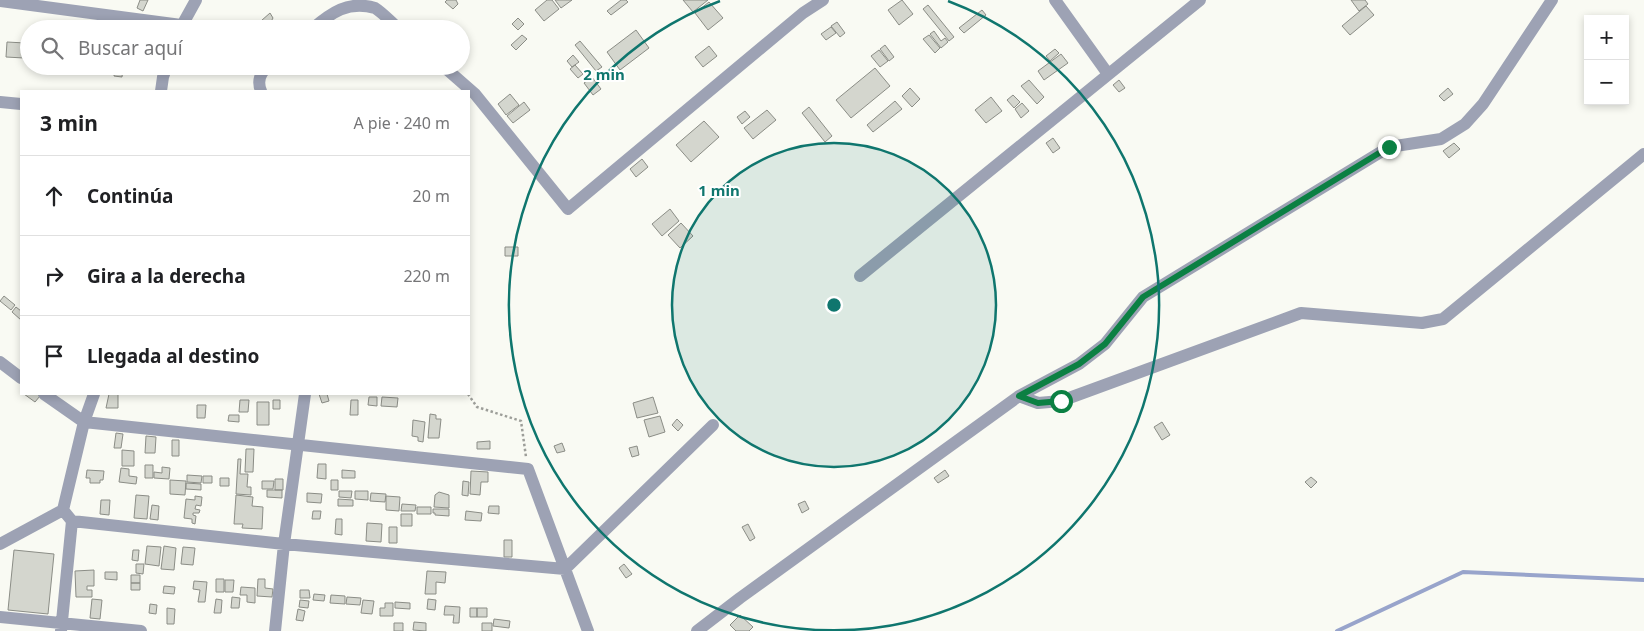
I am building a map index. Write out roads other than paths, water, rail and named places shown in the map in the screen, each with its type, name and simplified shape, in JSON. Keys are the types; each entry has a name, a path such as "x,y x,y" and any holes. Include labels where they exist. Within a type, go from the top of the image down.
{"street":[{"path":"184,20 196,0"},
{"path":"453,75 475,94 568,209 803,13 823,0"},
{"path":"1055,0 1108,74"},
{"path":"860,276 1200,0"},
{"path":"697,631 756,586 1019,396 1079,364 1105,344 1143,297 1389,147 1441,139 1465,124 1483,104 1552,0"},
{"path":"0,1 132,20"},
{"path":"322,20 333,10 347,5 362,4 375,9 388,20"},
{"path":"160,90 164,75"},
{"path":"260,90 259,79 261,75"},
{"path":"0,102 20,104"},
{"path":"1019,396 1038,403 1061,401 1301,313 1422,323 1443,320 1644,154"},
{"path":"0,362 20,377"},
{"path":"45,395 84,422 528,468 588,631"},
{"path":"0,544 62,510 84,422 94,395"},
{"path":"276,631 284,544 304,395"},
{"path":"62,510 72,521 284,544 565,569 713,425"},
{"path":"61,627 72,521"},
{"path":"0,617 61,627 142,631"}],"waterway":[{"path":"1337,631 1463,572 1644,580"}]}
